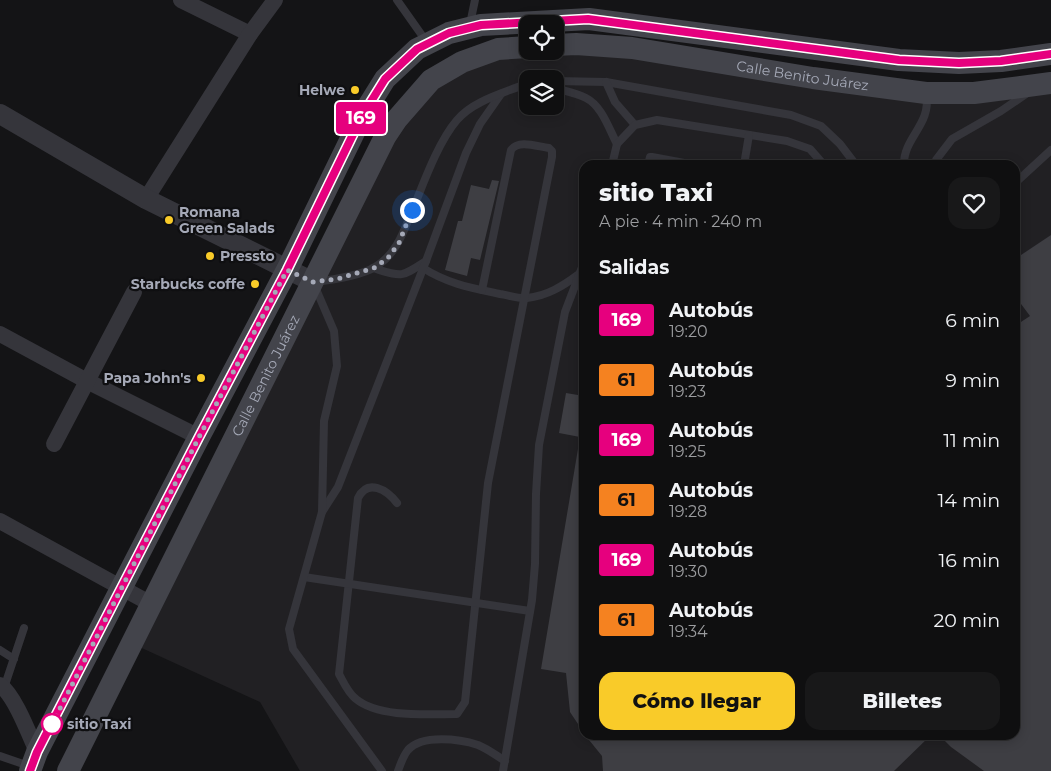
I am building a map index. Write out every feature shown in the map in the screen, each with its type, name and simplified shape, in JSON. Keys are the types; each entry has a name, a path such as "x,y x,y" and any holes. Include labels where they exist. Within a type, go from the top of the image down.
{"main road":[{"name":"Calle Benito Juárez","path":"33,763 199,437 287,270 373,97 385,79 417,49 449,33 481,25 588,19 899,60 959,63 1001,61 1045,55"},
{"name":"Calle Benito Juárez","path":"564,45 632,48 813,78 926,93 974,93 1044,84"},
{"name":"Calle Benito Juárez","path":"68,771 385,137 413,99 431,80 462,62 498,49 519,48"}],"street":[{"path":"181,0 250,34"},
{"path":"146,199 250,34 275,0"},
{"path":"1044,84 1045,55"},
{"path":"0,114 146,199 313,282"},
{"path":"54,444 134,292"},
{"path":"0,334 87,381 199,437"},
{"path":"0,521 152,605"},
{"path":"2,686 25,724 33,763"}],"lane":[{"path":"397,0 428,43"},
{"path":"470,28 475,0"},
{"path":"564,81 606,82 791,114 821,126 840,144 852,160"},
{"path":"606,82 616,102 635,125"},
{"path":"936,160 952,139 1044,84"},
{"path":"382,771 293,649 289,629 322,512 324,421 337,366 334,331 313,282 337,279 373,268 388,258 399,243 426,177 458,118 478,104 519,87"},
{"path":"564,91 593,102 600,110 617,144"},
{"path":"905,160 908,144 925,118 928,105 926,93"},
{"path":"322,512 338,487 466,153 480,124 501,94"},
{"path":"613,160 617,144 635,125 657,120 787,141 810,149 820,160"},
{"path":"745,160 749,135"},
{"path":"397,503 390,494 382,489 370,487 361,492 358,498 339,674 346,688 356,699 375,709 414,714 457,714 465,702 488,483 552,157 552,152 549,148 520,144 514,145 511,150 482,290"},
{"path":"1020,178 1051,150"},
{"path":"649,160 652,156 671,160"},
{"path":"373,268 398,276 424,265"},
{"path":"424,265 438,278 453,283 524,298 542,295 579,277"},
{"path":"503,771 530,611 535,564 536,494 540,445 565,312 579,282"},
{"path":"304,577 530,611"},
{"path":"2,686 14,659 24,628"},
{"path":"0,650 14,659"},
{"path":"398,771 403,757 409,748 418,742 446,738 479,746 505,761"},
{"path":"0,756 33,763"}],"shaded area":[{"path":"564,46 926,93 1051,83 1051,771 300,771 260,702 133,644 385,137 431,80 519,54 519,60 564,60"}],"building":[{"path":"492,180 499,181 480,260 471,258 467,276 445,270 458,221 462,221 471,185 489,189"},
{"path":"1051,235 1051,771 984,771 944,740 1020,740 1020,323 1030,316 1020,303 1020,256"},
{"path":"566,393 579,395 579,437 559,433"},
{"path":"579,443 579,726 570,712 566,673 541,669"},
{"path":"589,740 926,740 894,771 603,771 602,756"}],"bus line":[{"name":"169","path":"30,771 37,752 287,270 362,116 385,79 417,49 449,33 481,25 588,19 899,60 959,63 1001,61 1051,54"}],"place":[{"name":"Helwe","path":"355,90"},
{"name":"Romana Green Salads","path":"169,220"},
{"name":"Pressto","path":"210,256"},
{"name":"Starbucks coffe","path":"255,284"},
{"name":"Papa John's","path":"201,378"},
{"name":"sitio Taxi","path":"52,724"}],"route":[{"path":"52,724 287,270 313,282 337,279 374,268 388,258 399,243 412,210"}]}
